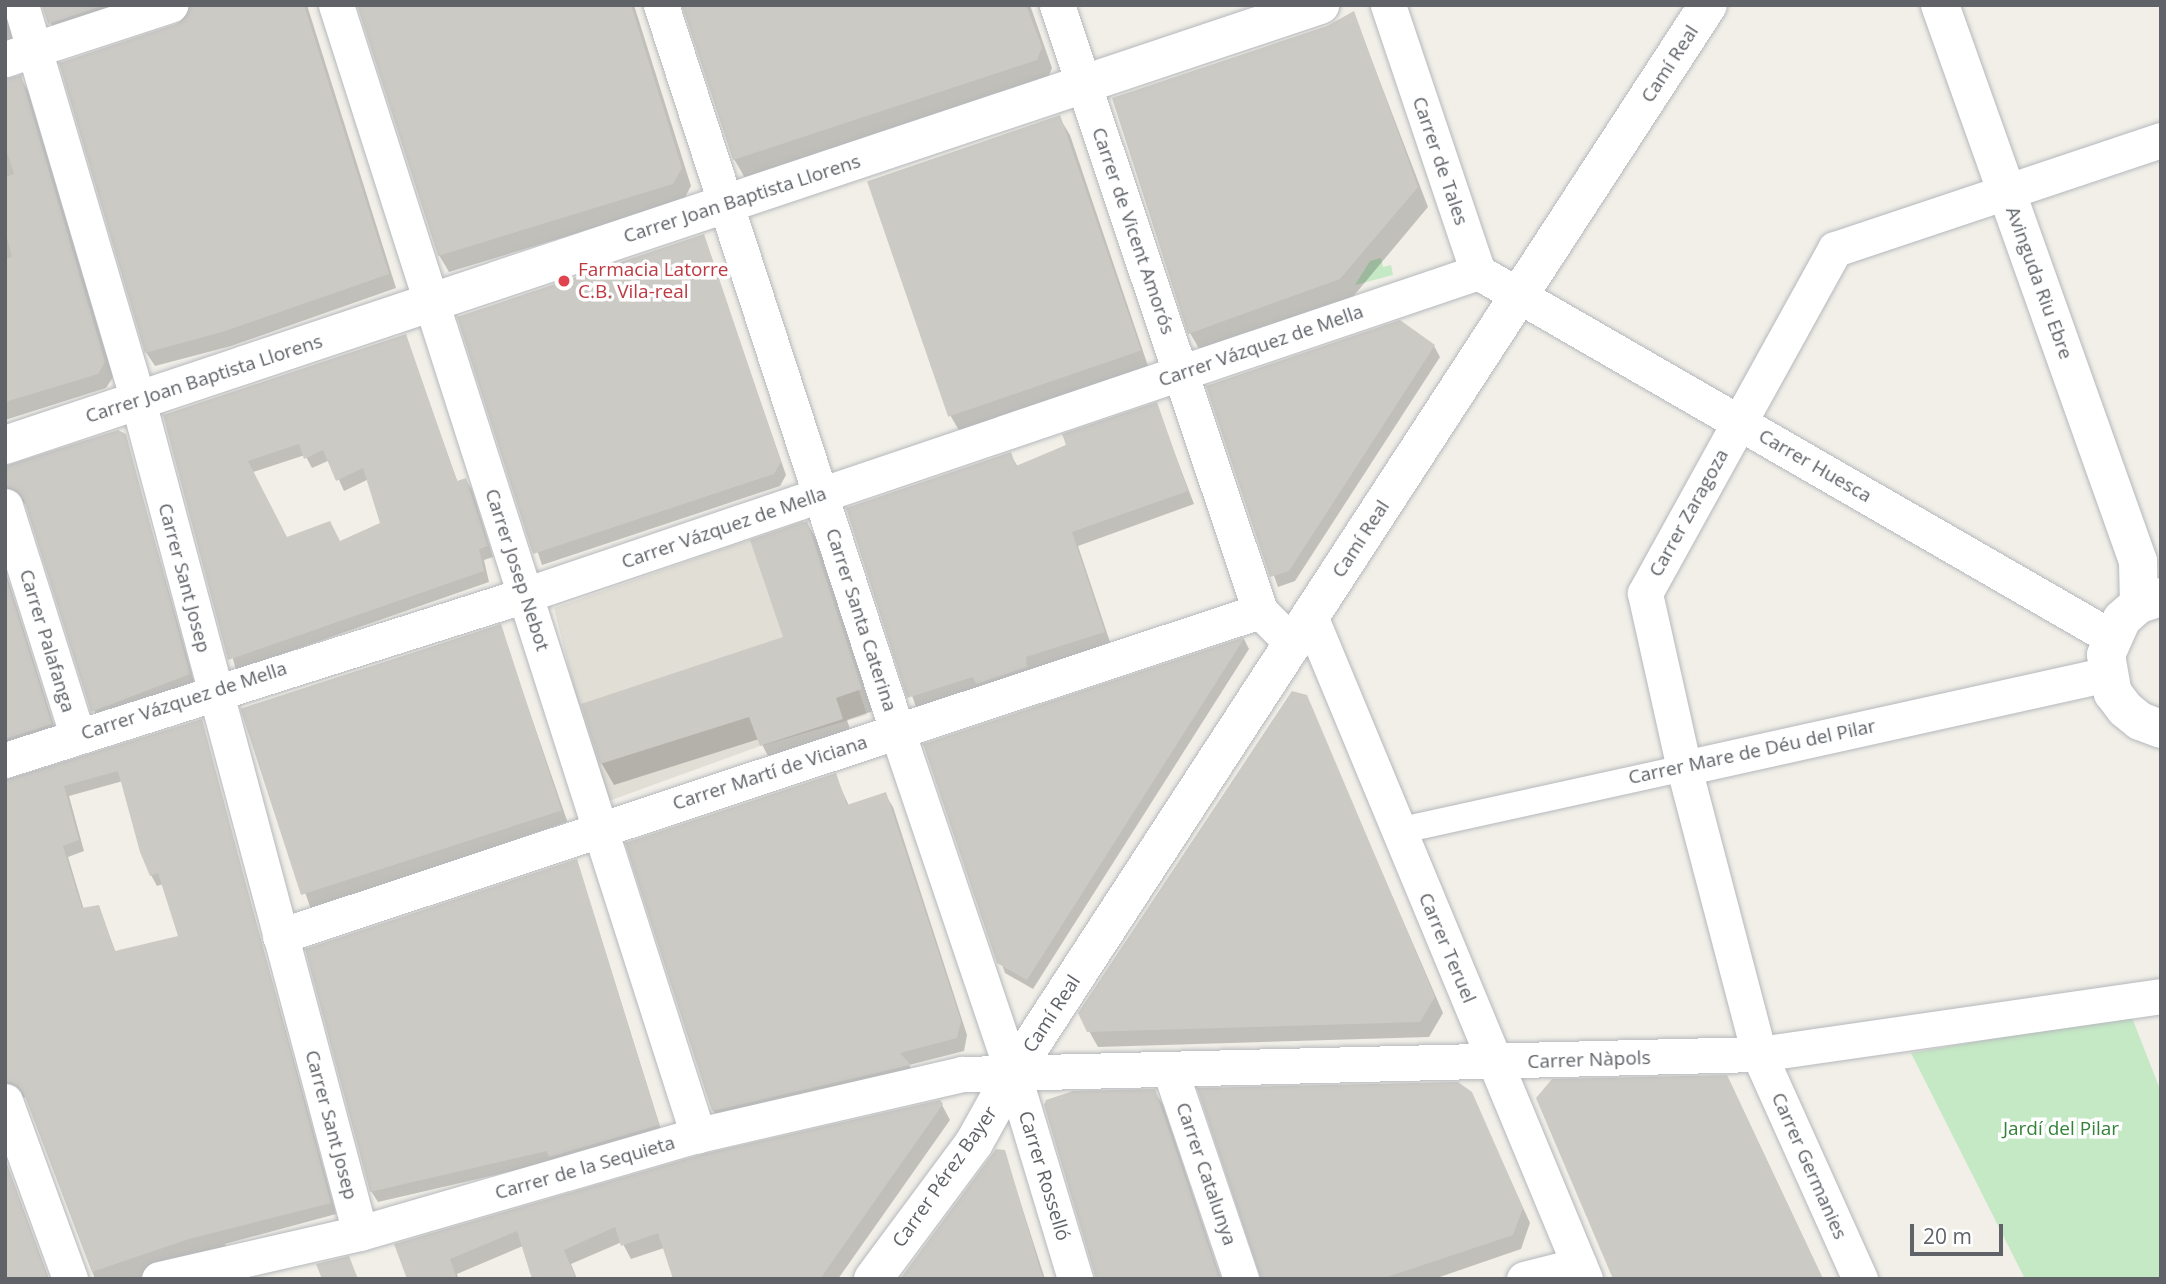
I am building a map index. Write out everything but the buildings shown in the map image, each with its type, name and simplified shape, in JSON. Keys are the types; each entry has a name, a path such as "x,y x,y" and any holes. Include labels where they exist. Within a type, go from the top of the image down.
{"street":[{"name":"Carrer Sant Josep","path":"21,5 19,54 138,401 213,691 360,1233"},
{"path":"19,54 170,5"},
{"name":"Carrer Josep Nebot","path":"336,5 698,1135"},
{"name":"Carrer Santa Caterina","path":"661,5 897,731 1013,1073"},
{"name":"Carrer de Vicent Amorós","path":"1057,5 1260,611 1301,630"},
{"name":"Carrer Joan Baptista Llorens","path":"5,446 1320,5"},
{"name":"Carrer de Tales","path":"1388,5 1478,272"},
{"name":"Camí Real","path":"1013,1073 1708,5"},
{"name":"Avinguda Riu Ebre","path":"1940,5 2150,587"},
{"name":"Carrer Zaragoza","path":"1759,1054 1684,768 1645,593 1835,249 2161,140"},
{"path":"1439,286 1467,239"},
{"path":"1478,272 1519,296"},
{"name":"Carrer Vázquez de Mella","path":"5,760 213,691 526,595 1478,272"},
{"name":"Carrer Huesca","path":"1519,296 2111,637"},
{"name":"Carrer Palafanga","path":"5,506 77,735"},
{"path":"2150,587 2111,637 2107,674 2124,709 2140,721 2161,729"},
{"name":"Carrer Martí de Viciana","path":"280,936 1260,611"},
{"name":"Carrer Teruel","path":"1301,630 1398,831 1582,1272"},
{"name":"Carrer Mare de Déu del Pilar","path":"1398,831 2107,674"},
{"name":"Carrer Nàpols","path":"1013,1073 1495,1063 1759,1054 2161,996"},
{"name":"Carrer Germanies","path":"1759,1054 1860,1279"},
{"name":"Carrer Catalunya","path":"1170,1070 1241,1279"},
{"name":"Carrer de la Sequieta","path":"159,1279 360,1233 698,1135 962,1074 1013,1073"},
{"name":"Carrer Pérez Bayer","path":"873,1279 974,1143 1013,1073"},
{"name":"Carrer Rosselló","path":"1013,1073 1075,1279"},
{"path":"5,1101 70,1279"},
{"path":"1524,1279 1582,1272"}],"shaded area":[{"path":"803,521 867,715 760,746 609,801 578,705 554,608"}],"green space":[{"path":"1381,258 1383,267 1391,265 1393,275 1355,285 1370,261"},
{"name":"Jardí del Pilar","path":"2131,1015 2161,1092 2161,1279 2025,1279 1911,1053"}],"place":[{"name":"Farmacia Latorre C.B. Vila-real","path":"564,281"}]}
